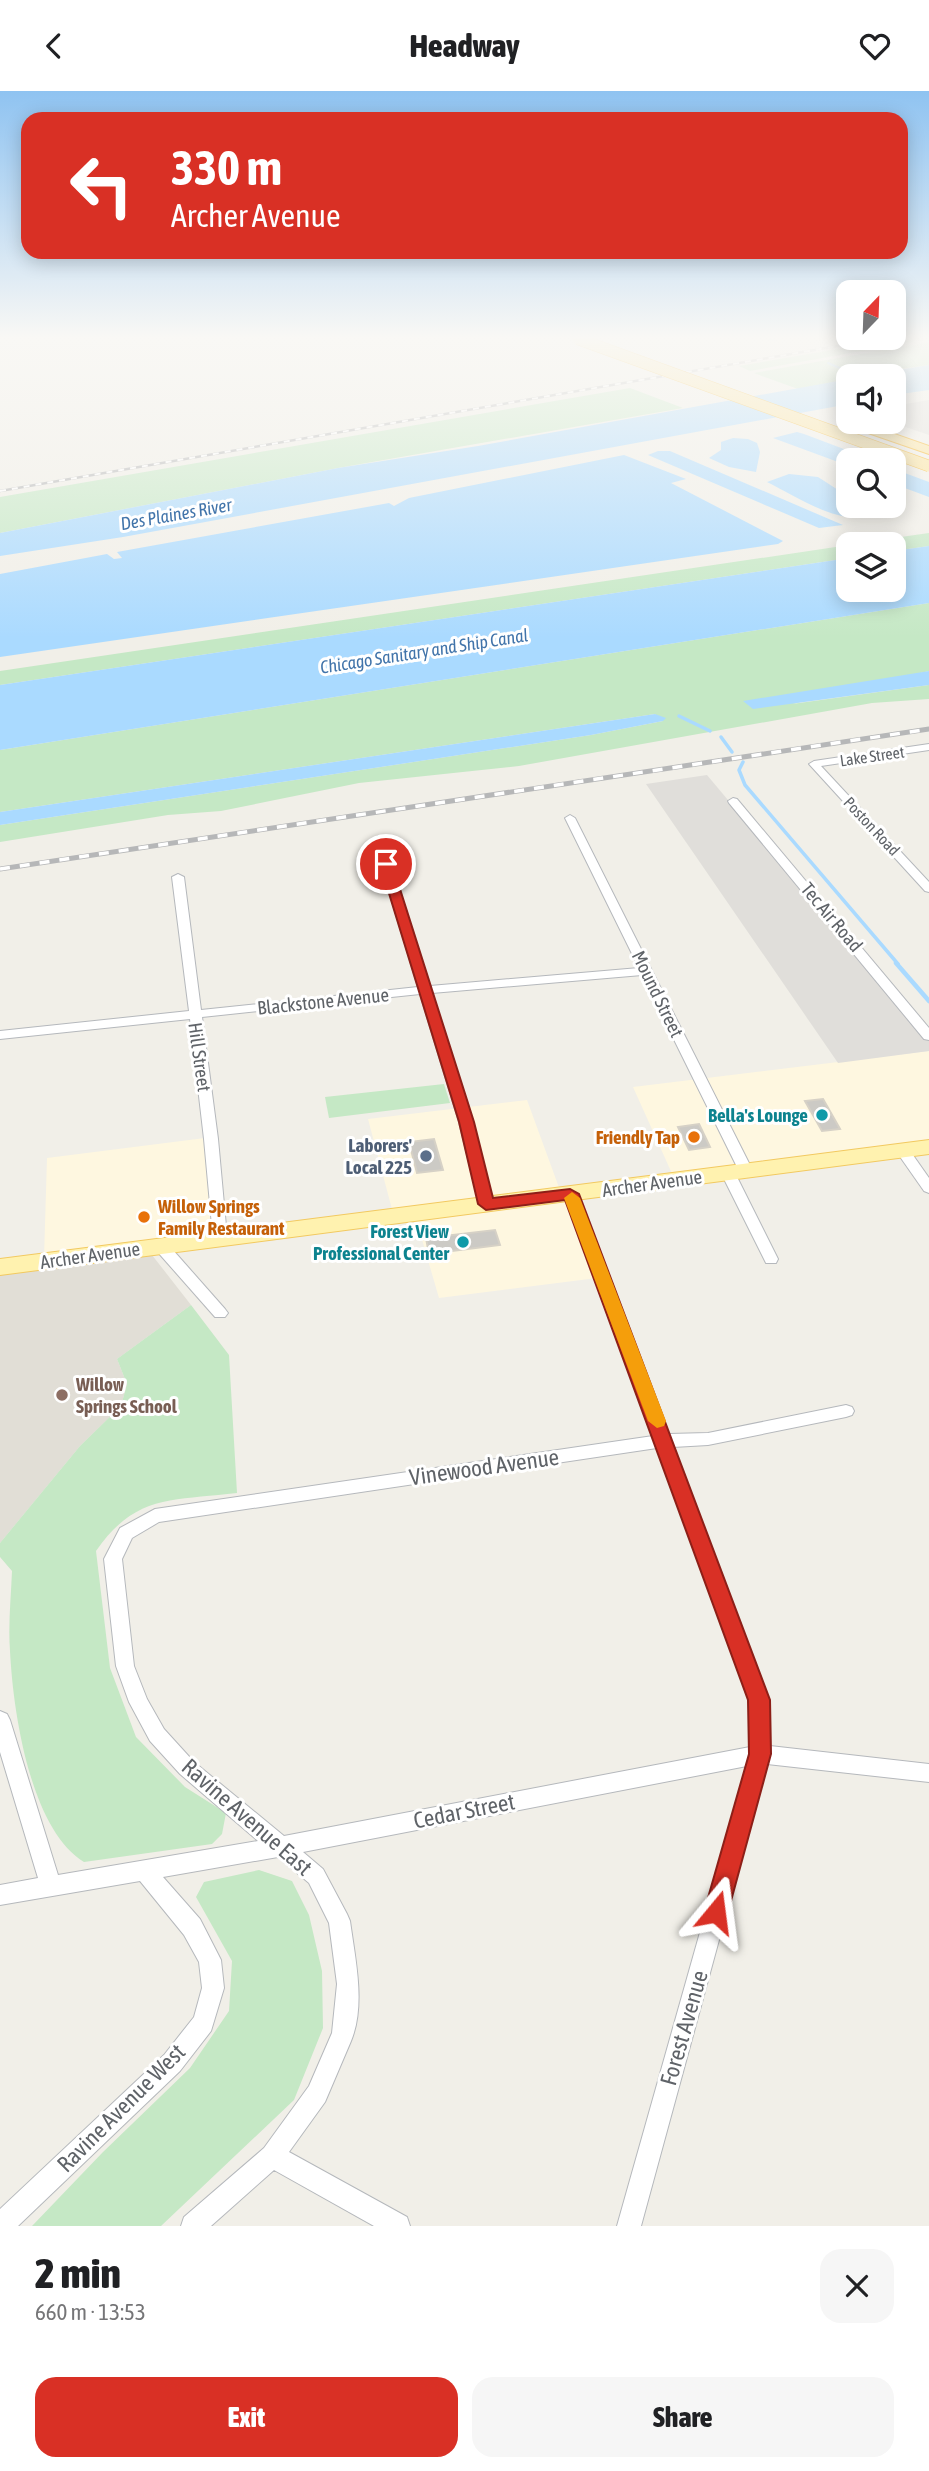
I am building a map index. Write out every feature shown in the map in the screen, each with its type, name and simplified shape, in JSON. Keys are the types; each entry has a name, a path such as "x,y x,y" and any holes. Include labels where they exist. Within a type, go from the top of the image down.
{"highway":[{"path":"853,439 929,466"},
{"path":"897,439 929,450"}],"main road":[{"name":"Archer Avenue","path":"0,1267 929,1147"}],"street":[{"name":"Lake Street","path":"814,764 929,747"},
{"name":"Poston Road","path":"814,764 929,889"},
{"name":"Tec Air Road","path":"733,800 929,1036"},
{"name":"Mound Street","path":"570,818 646,971 736,1172 771,1259"},
{"path":"378,839 423,990 467,1122 486,1204"},
{"name":"Hill Street","path":"178,877 211,1139 220,1237"},
{"name":"Blackstone Avenue","path":"0,1035 423,990 646,971"},
{"path":"903,1151 929,1188"},
{"name":"Forest Avenue","path":"570,1194 759,1700 760,1754 629,2226"},
{"path":"160,1245 220,1313"},
{"name":"Vinewood Avenue","path":"126,1533 155,1516 664,1441 708,1439 846,1411"},
{"name":"Ravine Avenue East","path":"126,1533 113,1559 125,1666 139,1702 157,1735 187,1768 284,1846 316,1876 339,1921 348,1984 344,2033 317,2094 272,2156 193,2226"},
{"path":"0,1720 51,1886"},
{"name":"Cedar Street","path":"0,1895 284,1846 760,1754 929,1773"},
{"name":"Ravine Avenue West","path":"0,2226 172,2063 203,2023 213,1988 210,1960 192,1927 145,1871"},
{"path":"272,2156 398,2226"}],"shaded area":[{"path":"707,775 929,1040 929,1051 838,1063 646,784"},
{"path":"929,1051 929,1144 674,1178 633,1087"},
{"path":"527,1100 561,1193 569,1199 597,1278 439,1298 416,1219 393,1213 368,1119"},
{"path":"205,1138 221,1235 44,1258 47,1158"},
{"name":"Willow Springs School","path":"152,1255 191,1305 117,1359 127,1384 121,1406 80,1446 0,1543 0,1275"}],"green space":[{"path":"337,439 507,439 0,533 0,497"},
{"path":"929,533 929,546 906,549 906,536"},
{"path":"836,547 836,560 0,685 0,671"},
{"path":"929,603 929,671 792,704 929,685 929,699 872,703 519,766 359,783 221,811 168,815 0,842 0,825 591,735 663,721 655,714 0,812 0,750"},
{"path":"444,1084 450,1103 329,1118 325,1097"},
{"path":"191,1305 229,1355 237,1493 175,1500 142,1509 111,1532 96,1551 110,1668 136,1737 185,1787 226,1813 222,1834 212,1844 84,1862 65,1846 50,1824 28,1767 20,1735 12,1676 9,1631 12,1571 0,1557 0,1543 80,1446 121,1406 127,1384 117,1359"},
{"path":"259,1870 292,1881 309,1915 322,1971 323,2028 294,2100 161,2226 32,2226 103,2152 190,2068 229,2011 232,1961 196,1897 204,1882"}],"water":[{"name":"Des Plaines River","path":"519,439 660,439 123,537 0,556 0,533 338,468"},
{"path":"742,439 757,443 760,452 756,472 729,467 709,458 721,450 721,442"},
{"path":"775,439 816,439 841,448 836,448 836,461"},
{"path":"658,451 670,451 843,525 819,528 648,455"},
{"path":"624,455 686,479 671,483 783,541 778,544 0,657 0,574 107,554 114,559 122,558 117,552 389,503 394,506 409,498"},
{"path":"906,473 929,482 929,497 906,488"},
{"path":"789,474 818,477 836,489 836,515 819,509 767,482"},
{"name":"Chicago Sanitary and Ship Canal","path":"929,546 929,603 0,750 0,685 836,560 836,602 906,602 906,549"},
{"path":"929,671 929,685 753,709 743,701"},
{"path":"655,714 666,718 663,721 591,735 0,825 0,812"}],"building":[{"name":"Bella's Lounge","path":"823,1099 840,1129 822,1131 805,1101"},
{"name":"Friendly Tap","path":"699,1124 710,1147 689,1150 678,1127"},
{"name":"Laborers' Local 225","path":"434,1139 443,1170 417,1173 409,1142"},
{"name":"Forest View Professional Center","path":"495,1230 500,1245 429,1254 426,1238"}],"waterway":[{"path":"679,716 710,731"},
{"path":"721,737 732,752"},
{"path":"743,762 739,770 745,785 898,964"},
{"path":"896,963 929,1001"}],"railway":[{"path":"0,491 302,439"},
{"path":"0,869 929,729"}],"slow traffic":[{"path":"572,1198 657,1421"}],"place":[{"name":"Bella's Lounge","path":"822,1115"},
{"name":"Friendly Tap","path":"694,1137"},
{"name":"Laborers' Local 225","path":"426,1156"},
{"name":"Willow Springs Family Restaurant","path":"144,1217"},
{"name":"Forest View Professional Center","path":"463,1242"},
{"name":"Willow Springs School","path":"62,1395"}],"route":[{"path":"386,864 423,990 467,1122 486,1204 570,1194 759,1700 760,1754 716,1912"}]}
